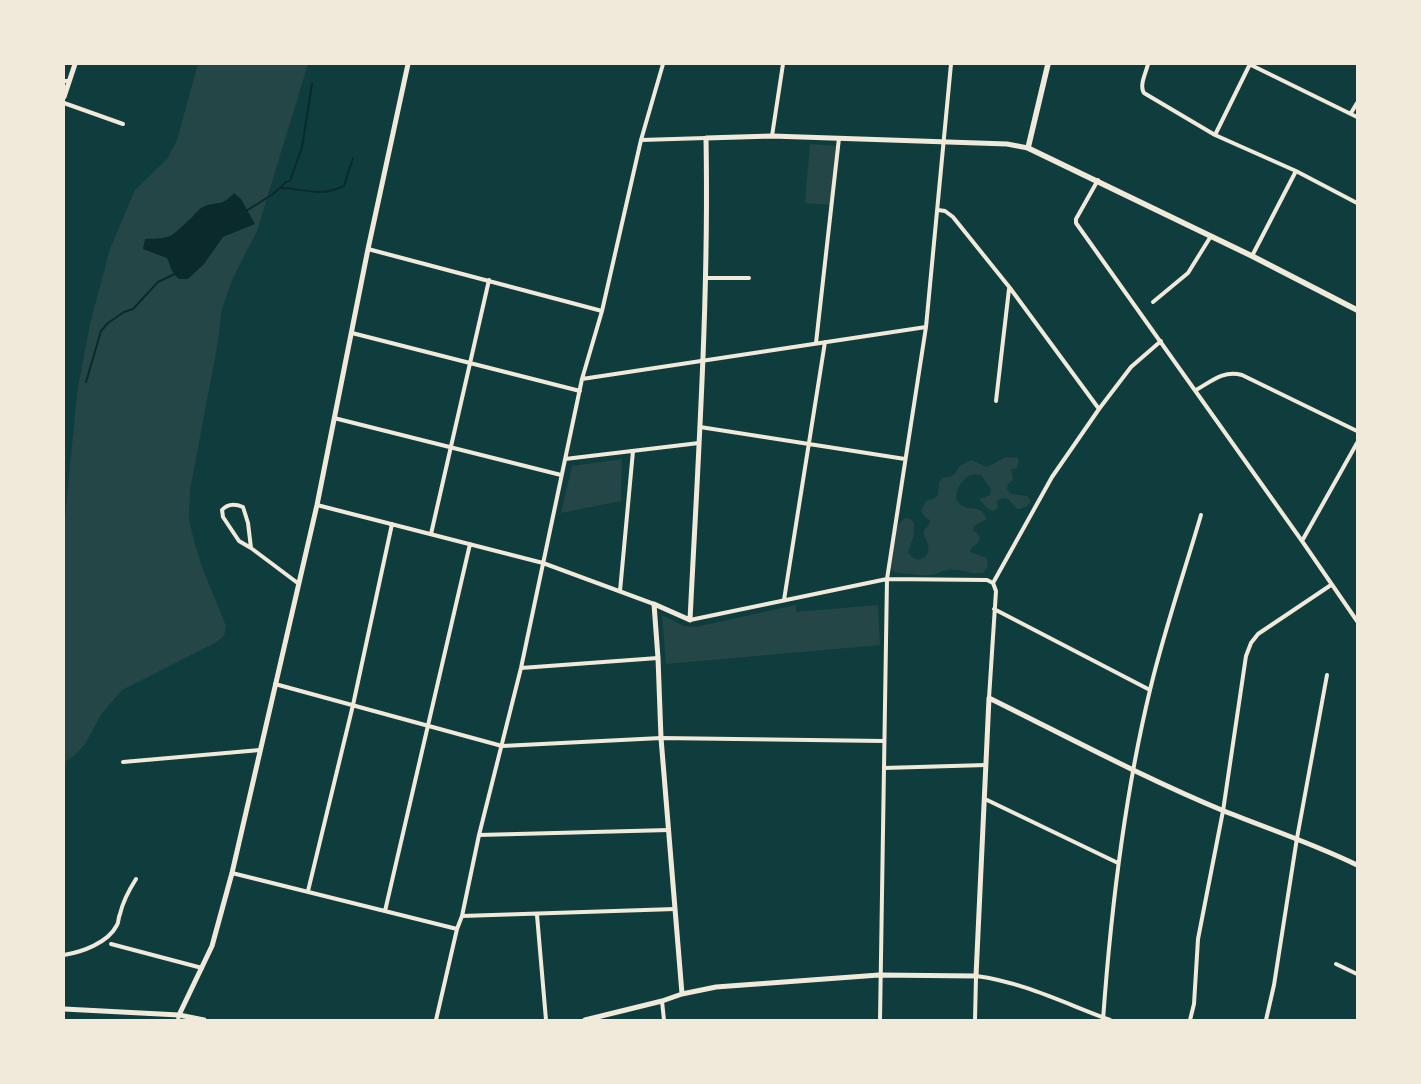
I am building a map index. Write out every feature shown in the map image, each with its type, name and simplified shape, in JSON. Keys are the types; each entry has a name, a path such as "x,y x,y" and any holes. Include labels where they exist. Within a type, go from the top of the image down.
{"main road":[{"path":"1048,64 1028,148 1098,180 1357,310"}],"street":[{"path":"64,97 66,81 75,64"},
{"path":"178,1018 202,968 218,928 232,872 317,505 368,249 408,64"},
{"path":"436,1020 457,929 462,916 479,835 521,668 582,380 602,311 641,140 663,64"},
{"path":"772,136 783,64"},
{"path":"880,1020 879,975 887,579 926,327 951,64"},
{"path":"1148,64 1142,85 1144,93 1215,135 1296,171 1357,203"},
{"path":"1215,135 1250,64 1357,116"},
{"path":"64,103 123,124"},
{"path":"1351,113 1357,104"},
{"path":"641,140 772,136 943,141 1007,144 1028,148"},
{"path":"690,620 704,361 707,202 706,138"},
{"path":"816,343 839,138"},
{"path":"1252,256 1296,171"},
{"path":"1098,180 1076,222 1196,390 1357,622"},
{"path":"938,210 945,211 954,217 1010,288 1099,409"},
{"path":"1154,302 1188,273 1211,236"},
{"path":"368,249 602,311"},
{"path":"706,278 749,278"},
{"path":"431,534 489,280"},
{"path":"996,401 1010,288"},
{"path":"582,380 926,327"},
{"path":"352,333 580,391"},
{"path":"994,584 1048,486 1099,409 1131,367 1161,341"},
{"path":"784,600 825,342"},
{"path":"1196,390 1223,374 1234,373 1242,375 1357,431"},
{"path":"334,418 561,475"},
{"path":"700,427 810,443 905,460"},
{"path":"565,459 699,442"},
{"path":"1302,541 1357,443"},
{"path":"620,592 633,450"},
{"path":"251,548 248,523 243,507 231,504 224,507 222,510 223,518 239,541 299,584"},
{"path":"317,505 543,563 654,604 690,620 887,579 987,580 994,584 996,591 989,698 975,1020"},
{"path":"1103,1019 1118,863 1134,769 1150,690 1201,515"},
{"path":"308,891 353,705 392,524"},
{"path":"385,911 470,544"},
{"path":"1190,1020 1194,1004 1198,939 1224,810 1246,656 1250,643 1258,634 1331,585"},
{"path":"654,604 661,738 682,994"},
{"path":"994,609 1150,690"},
{"path":"521,668 658,658"},
{"path":"1266,1020 1274,985 1297,838 1327,675"},
{"path":"275,684 502,746 661,738 884,741"},
{"path":"989,698 1134,769 1224,810 1297,838 1357,865"},
{"path":"123,762 260,750"},
{"path":"884,768 986,765"},
{"path":"985,799 1118,863"},
{"path":"479,835 669,830"},
{"path":"232,872 457,929"},
{"path":"64,955 97,944 112,933 118,924 127,893 136,879"},
{"path":"462,916 675,910"},
{"path":"537,915 546,1020"},
{"path":"111,944 202,968"},
{"path":"1336,964 1357,974"},
{"path":"585,1020 662,1001 682,994 716,987 879,975 976,976 992,978 1040,993 1103,1019 1110,1020"},
{"path":"662,1001 664,1020"},
{"path":"64,1009 204,1020"}],"shaded area":[{"path":"198,64 308,64 257,231 232,280 222,309 217,347 190,490 189,519 194,541 202,567 226,626 224,636 215,643 122,690 102,713 85,744 74,756 64,762 64,529 77,393 90,324 110,249 135,190 167,159 177,140"},
{"path":"810,144 836,146 831,205 805,203"},
{"path":"234,193 241,199 255,224 223,237 204,264 188,279 179,279 172,271 167,258 143,249 145,239 170,236 201,208 225,201"},
{"path":"1006,457 1017,457 1019,462 1017,468 1011,469 1013,480 1008,484 1007,489 1011,494 1027,496 1031,501 1027,506 1017,509 1008,499 1002,498 997,501 998,507 994,511 988,509 979,499 990,495 991,489 981,475 973,475 966,478 956,495 961,505 978,509 987,519 974,526 973,531 980,538 970,552 987,558 988,566 983,573 952,570 932,575 923,575 898,573 891,569 889,566 889,556 894,532 905,518 910,519 914,523 914,535 908,552 917,559 925,557 928,548 924,530 929,525 930,520 921,511 927,500 933,499 938,495 939,483 942,478 953,476 960,466 971,460 987,467"},
{"path":"622,459 621,501 561,513 572,466"},
{"path":"796,605 796,612 878,605 880,645 666,664 662,615 684,626 696,627"}],"waterway":[{"path":"246,211 290,181 302,147 312,84"},
{"path":"280,188 312,192 335,190 344,186 353,158"},
{"path":"86,382 101,331 108,323 124,312 133,309 158,282 175,274"}]}
